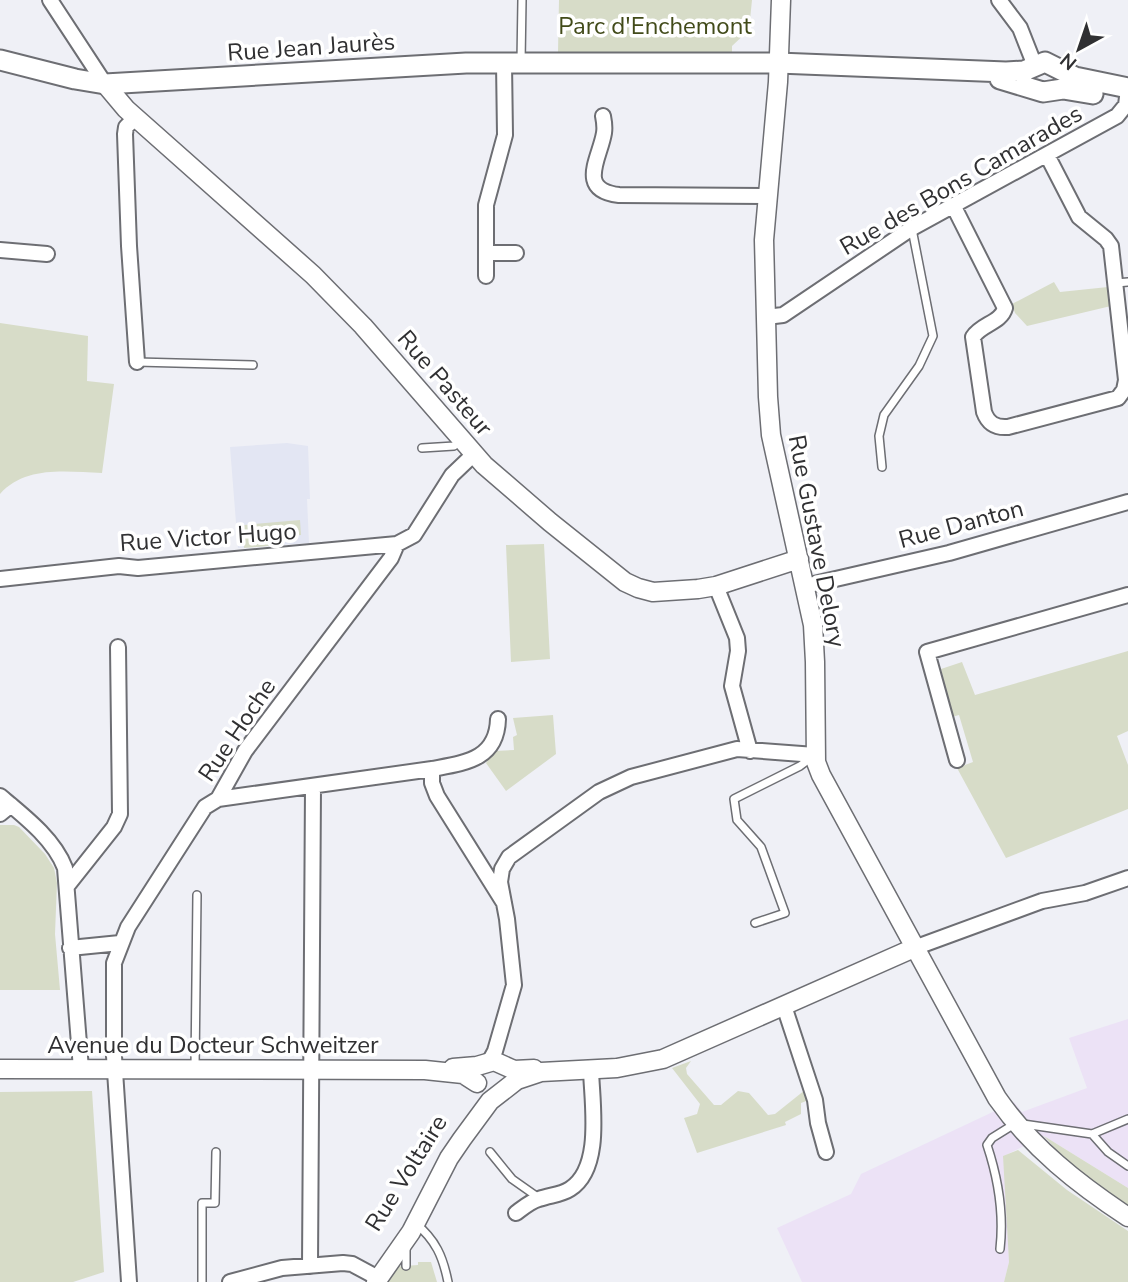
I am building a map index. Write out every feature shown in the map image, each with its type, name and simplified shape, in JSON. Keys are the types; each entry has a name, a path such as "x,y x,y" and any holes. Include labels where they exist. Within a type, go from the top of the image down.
{"main road":[{"name":"Rue Jean Jaurès","path":"0,60 75,79 105,83 403,65 513,63 673,69 778,64 1018,72 1044,67 1128,95"},
{"path":"1044,67 1060,79 1044,90 1030,80 1044,67"},
{"name":"Rue Jean Jaurès","path":"940,71 1004,80 1044,90 1069,89 1128,95"}],"street":[{"path":"50,0 105,83"},
{"name":"Rue Gustave Delory","path":"781,0 764,240 770,426 805,586 815,649 815,755 821,775 990,1085 1016,1123 1058,1166 1128,1217"},
{"path":"999,0 1020,28 1032,37 1044,67"},
{"path":"486,276 486,205 505,135 513,63"},
{"name":"Rue Pasteur","path":"105,83 135,117 313,275 379,344 474,454 524,501 625,582 638,589 671,592 716,586 799,559"},
{"name":"Rue des Bons Camarades","path":"766,317 783,315 912,228 1116,116 1124,109 1128,95"},
{"path":"603,116 605,131 595,161 594,176 596,185 604,192 619,195 767,196"},
{"path":"135,117 126,127 125,134 137,362"},
{"path":"953,205 1004,308 1000,317 973,337 984,412 988,422 1007,426 1114,400 1126,391 1122,283 1110,243 1079,217 1047,155"},
{"path":"0,250 47,254"},
{"path":"486,253 516,253"},
{"name":"Rue Victor Hugo","path":"0,579 119,566 138,568 397,544 409,539 416,532 452,475 474,454"},
{"name":"Rue Danton","path":"805,586 949,553 1128,502"},
{"name":"Rue Hoche","path":"129,1282 115,1068 113,969 120,943 198,816 208,804 218,799 245,751 391,558 397,544"},
{"path":"716,586 737,638 738,652 732,686 750,751"},
{"path":"957,760 927,652 1128,595"},
{"path":"68,885 114,827 120,814 118,647"},
{"path":"218,799 466,763 477,759 487,749 498,731 498,719"},
{"path":"493,1064 515,978 500,875 509,857 598,792 631,777 730,750 815,755"},
{"path":"432,769 432,783 437,796 504,904"},
{"path":"310,1266 313,787"},
{"path":"4,805 57,850 65,868 81,1069"},
{"path":"493,1064 477,1073 478,1085 486,1093 502,1091 527,1075 629,1066 663,1059 914,948 1042,901 1085,894 1128,878"},
{"path":"70,948 120,943"},
{"path":"783,1006 815,1100 826,1152"},
{"path":"493,1064 510,1076 502,1091"},
{"name":"Avenue du Docteur Schweitzer","path":"425,1070 493,1064 514,1070 553,1071"},
{"name":"Avenue du Docteur Schweitzer","path":"0,1069 425,1070 463,1074 478,1085"},
{"path":"516,1213 539,1199 570,1188 581,1180 588,1168 592,1157 591,1070"},
{"name":"Rue Voltaire","path":"372,1279 474,1110 478,1085"},
{"name":"Rue Voltaire","path":"372,1279 411,1231 449,1158 479,1116 502,1091"},
{"path":"230,1282 258,1278 282,1268 352,1264 372,1279"}],"lane":[{"path":"513,63 522,0"},
{"path":"882,467 879,436 884,415 919,366 933,336 912,228"},
{"path":"137,362 253,365"},
{"path":"422,448 454,446 461,440"},
{"path":"755,923 785,913 761,847 737,820 734,799 800,766 815,755"},
{"path":"195,1068 197,895"},
{"path":"1000,1249 1002,1230 995,1171 987,1145 992,1138 1016,1123 1092,1134 1128,1119"},
{"path":"1092,1134 1108,1152 1128,1167"},
{"path":"202,1282 202,1203 215,1203 216,1152"},
{"path":"490,1152 512,1179 539,1199"},
{"path":"406,1266 411,1231 426,1232 438,1247 448,1282"}],"shaded area":[{"path":"287,443 308,446 309,543 238,548 230,447"},
{"path":"1128,1019 1128,1188 1044,1136 1004,1156 1009,1262 1004,1282 802,1282 777,1228 851,1194 861,1174 1014,1102 1022,1112 1087,1088 1069,1038"}],"green space":[{"name":"Parc d'Enchemont","path":"559,0 752,0 749,30 732,46 732,52 558,52"},
{"path":"1054,282 1060,292 1108,287 1111,306 1027,326 1015,313 1012,304"},
{"path":"0,323 88,336 87,381 114,384 102,473 34,474 10,485 0,494"},
{"path":"300,520 301,535 288,536 280,545 244,548 244,525"},
{"path":"544,544 550,659 511,662 506,545"},
{"path":"1128,651 1128,731 1117,736 1128,765 1128,809 1006,858 957,768 973,762 959,715 948,718 940,687 944,682 941,669 962,662 975,695"},
{"path":"553,715 556,754 506,791 486,763 495,751 514,750 513,737 517,735 513,718"},
{"path":"0,825 19,827 45,854 54,868 57,883 55,934 60,990 0,990"},
{"path":"691,1061 686,1068 687,1074 714,1105 721,1105 738,1091 749,1093 768,1115 775,1114 805,1090 809,1100 801,1103 801,1114 785,1122 786,1125 697,1153 684,1118 697,1114 700,1104 672,1068"},
{"path":"92,1091 104,1272 73,1282 0,1282 0,1092"},
{"path":"1044,1136 1128,1188 1128,1208 1073,1169"},
{"path":"1018,1150 1067,1190 1128,1231 1128,1282 1004,1282 1009,1262 1003,1156"},
{"path":"418,1262 431,1262 437,1282 382,1282 391,1267 418,1265"}]}
